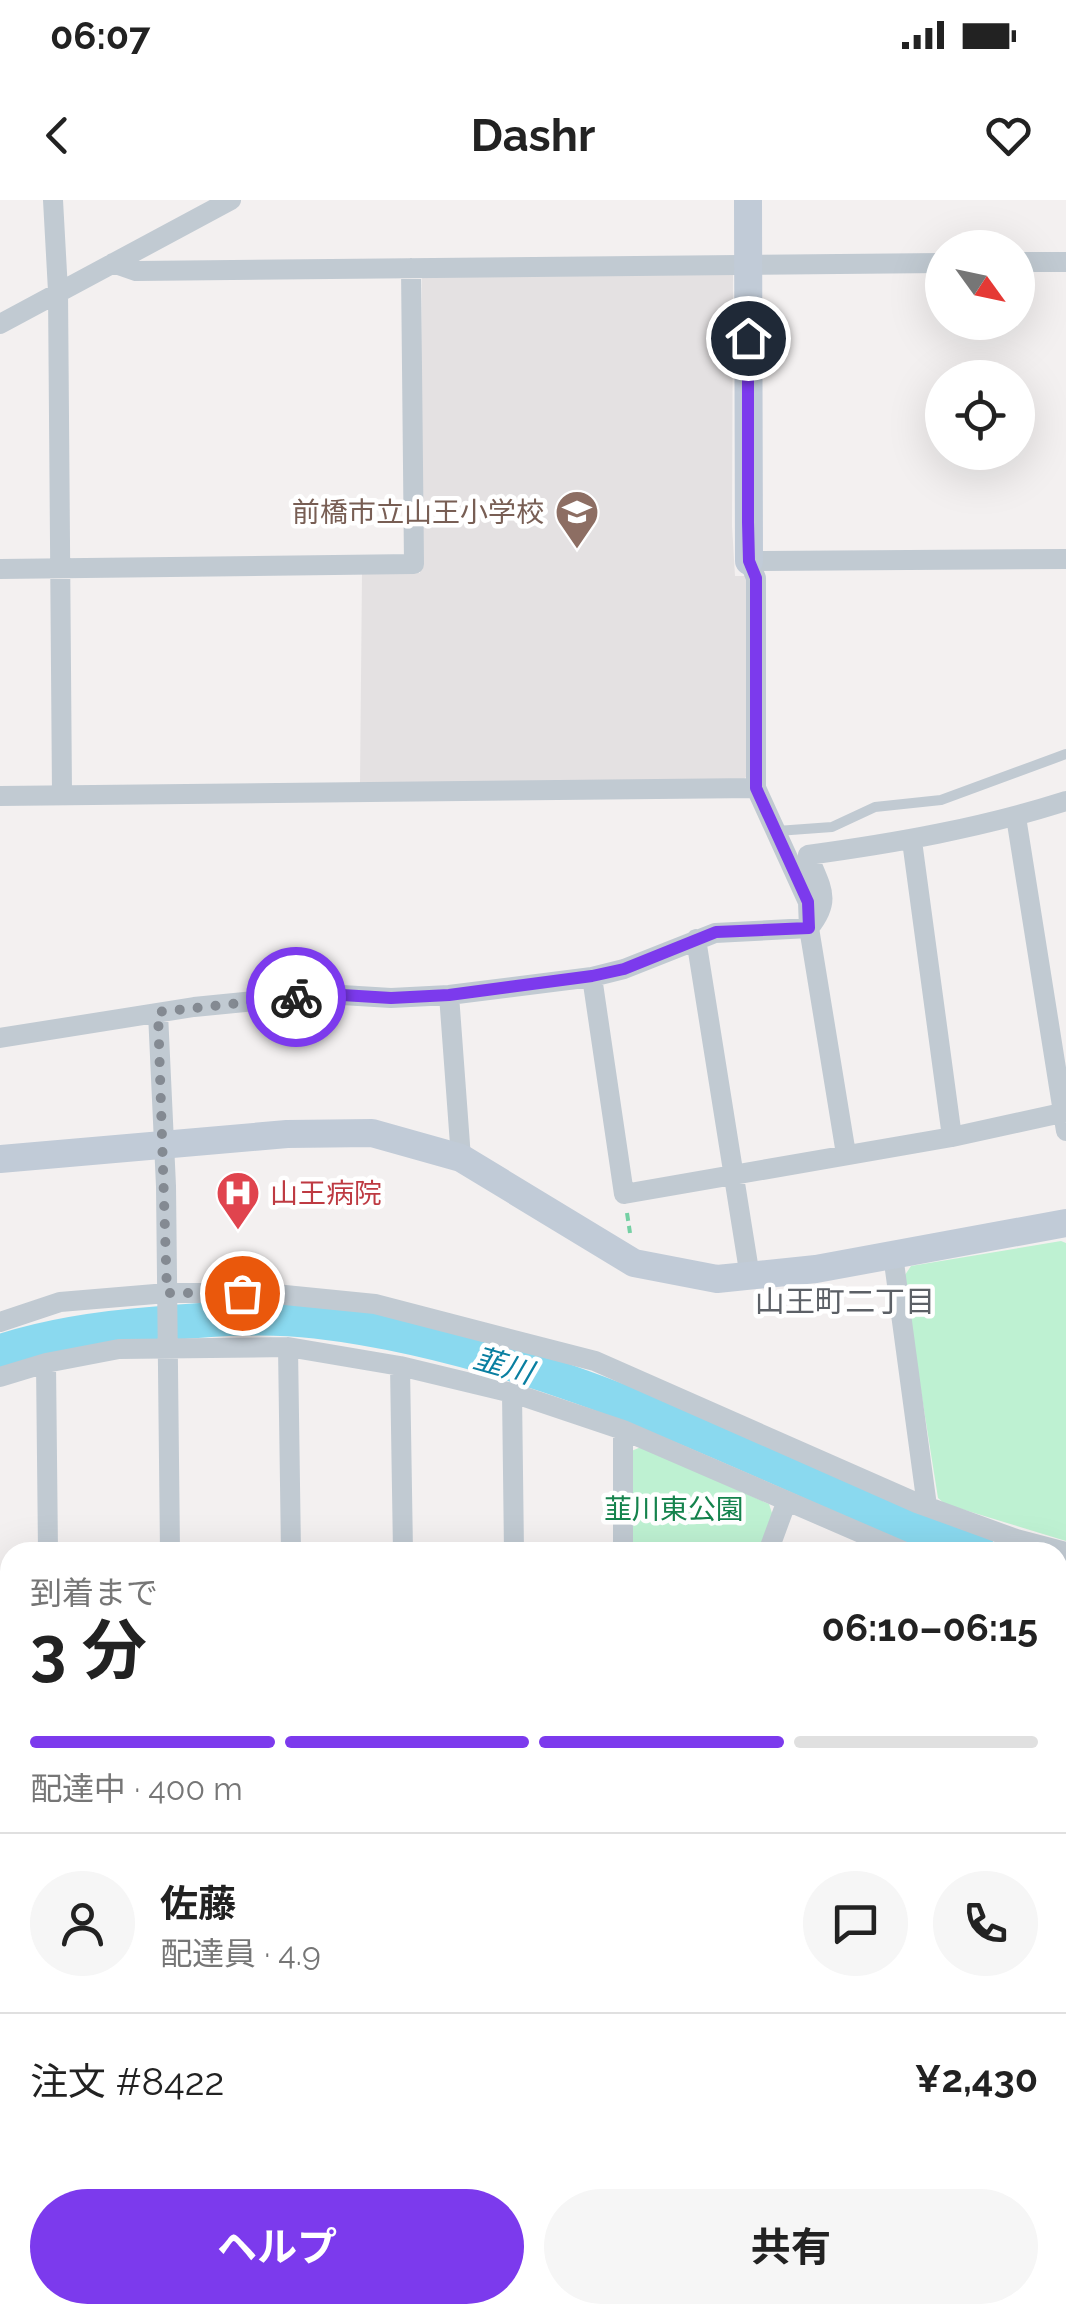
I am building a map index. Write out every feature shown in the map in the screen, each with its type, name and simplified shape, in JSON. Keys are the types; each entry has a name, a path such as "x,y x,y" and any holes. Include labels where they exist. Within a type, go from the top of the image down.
{"street":[{"path":"0,324 231,200"},
{"path":"748,200 749,561 756,578 756,788 808,902 846,1154"},
{"path":"49,201 58,291 62,794"},
{"path":"1035,262 1066,262"},
{"path":"113,263 136,271 925,263"},
{"path":"0,568 414,564 412,268"},
{"path":"749,561 1066,559"},
{"path":"0,796 756,788"},
{"path":"0,1038 158,1012 326,994 391,998 449,995 592,976 624,969 716,932 809,928 822,912 825,900 808,855 912,841 1066,801"},
{"path":"592,976 624,1194 1065,1119 1016,816"},
{"path":"912,841 952,1137"},
{"path":"696,938 750,1277"},
{"path":"449,995 461,1158"},
{"path":"158,1012 170,1542"},
{"path":"0,1160 287,1134 372,1133 461,1158 634,1263 705,1278 750,1277 1066,1223"},
{"path":"893,1255 926,1506"},
{"path":"0,1322 60,1302 265,1293 375,1304 595,1361 926,1506 1028,1542"},
{"path":"0,1377 46,1363 120,1349 168,1346 288,1347 400,1366 512,1393 623,1430 881,1542"},
{"path":"288,1347 291,1542"},
{"path":"46,1363 48,1542"},
{"path":"400,1366 404,1542"},
{"path":"512,1393 514,1542"},
{"path":"623,1430 623,1542"},
{"path":"772,1542 786,1503"}],"lane":[{"path":"777,831 832,827 874,808 941,800 1066,754"}],"path":[{"path":"624,1194 634,1263"}],"shaded area":[{"name":"前橋市立山王小学校","path":"733,272 732,526 735,576 746,576 748,775 743,780 360,784 362,573 420,573 422,274"}],"green space":[{"path":"1066,1243 1066,1541 945,1504 938,1498 903,1278 911,1266"},
{"name":"韮川東公園","path":"641,1447 769,1504 773,1516 763,1542 630,1542 629,1452"}],"waterway":[{"name":"韮川","path":"0,1352 97,1330 236,1318 316,1321 398,1334 479,1354 638,1408 947,1542"}],"way so far":[{"path":"242,1293 167,1293 158,1012 296,997"}],"place":[{"name":"前橋市立山王小学校","path":"577,550"},
{"name":"山王病院","path":"238,1231"}],"district":[{"name":"山王町二丁目","path":"845,1302"}],"route":[{"path":"296,997 449,995 592,976 624,969 716,932 809,928 808,902 756,788 756,578 749,561 748,338"}]}
